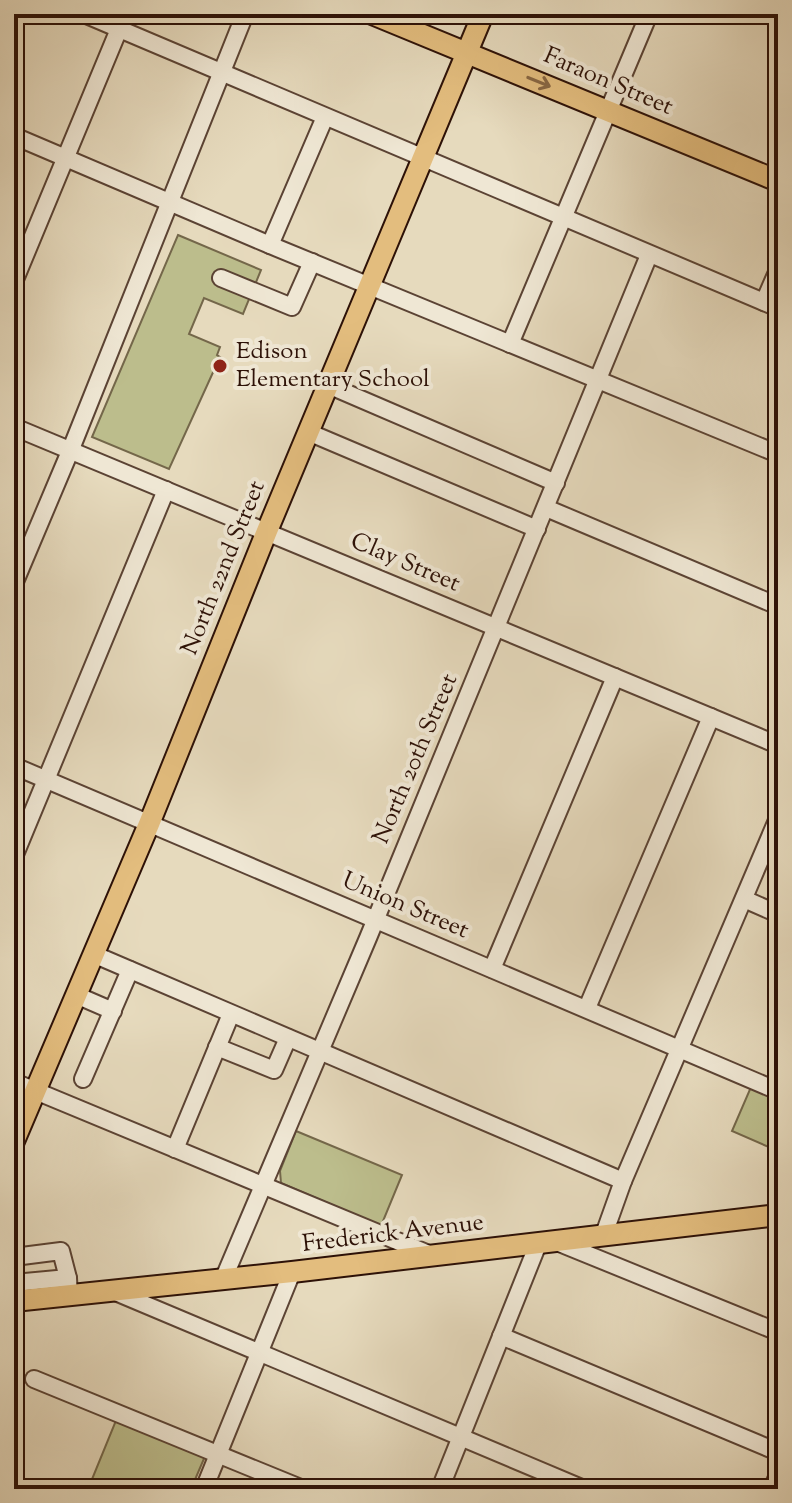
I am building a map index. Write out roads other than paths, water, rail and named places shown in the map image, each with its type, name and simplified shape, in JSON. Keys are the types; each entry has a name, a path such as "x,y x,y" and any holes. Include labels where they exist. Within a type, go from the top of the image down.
{"main road":[{"name":"Faraon Street","path":"372,14 778,181"},
{"name":"North 22nd Street","path":"14,1141 149,824 267,531 483,14"},
{"name":"Frederick Avenue","path":"14,1301 68,1287 112,1291 223,1280 778,1215"}],"street":[{"path":"84,14 771,305 778,270"},
{"path":"14,584 245,14"},
{"path":"510,344 649,14"},
{"path":"14,282 119,29"},
{"path":"270,245 325,117"},
{"path":"14,136 778,454"},
{"name":"North 20th Street","path":"223,1280 497,627 649,255"},
{"path":"221,278 292,307 312,262"},
{"path":"328,385 556,483"},
{"name":"Clay Street","path":"14,427 778,745"},
{"path":"308,432 537,529"},
{"path":"14,857 166,490"},
{"path":"546,508 778,606"},
{"path":"492,969 615,677"},
{"path":"587,1008 711,717"},
{"name":"Union Street","path":"14,766 778,1091"},
{"path":"603,1237 623,1181 778,818"},
{"path":"744,899 778,914"},
{"path":"93,954 623,1181"},
{"path":"83,1079 130,970"},
{"path":"76,995 113,1011"},
{"path":"175,1149 231,1014"},
{"path":"217,1047 274,1070 288,1038"},
{"path":"14,1082 431,1255"},
{"path":"440,1489 501,1336 547,1243 778,1332"},
{"path":"29,1266 61,1251 68,1287"},
{"path":"29,1266 68,1287"},
{"path":"204,1489 292,1272"},
{"path":"112,1291 584,1489"},
{"path":"501,1336 778,1452"},
{"path":"34,1379 303,1489"},
{"path":"772,1489 778,1475"}],"place":[{"name":"Edison Elementary School","path":"220,366"}]}
